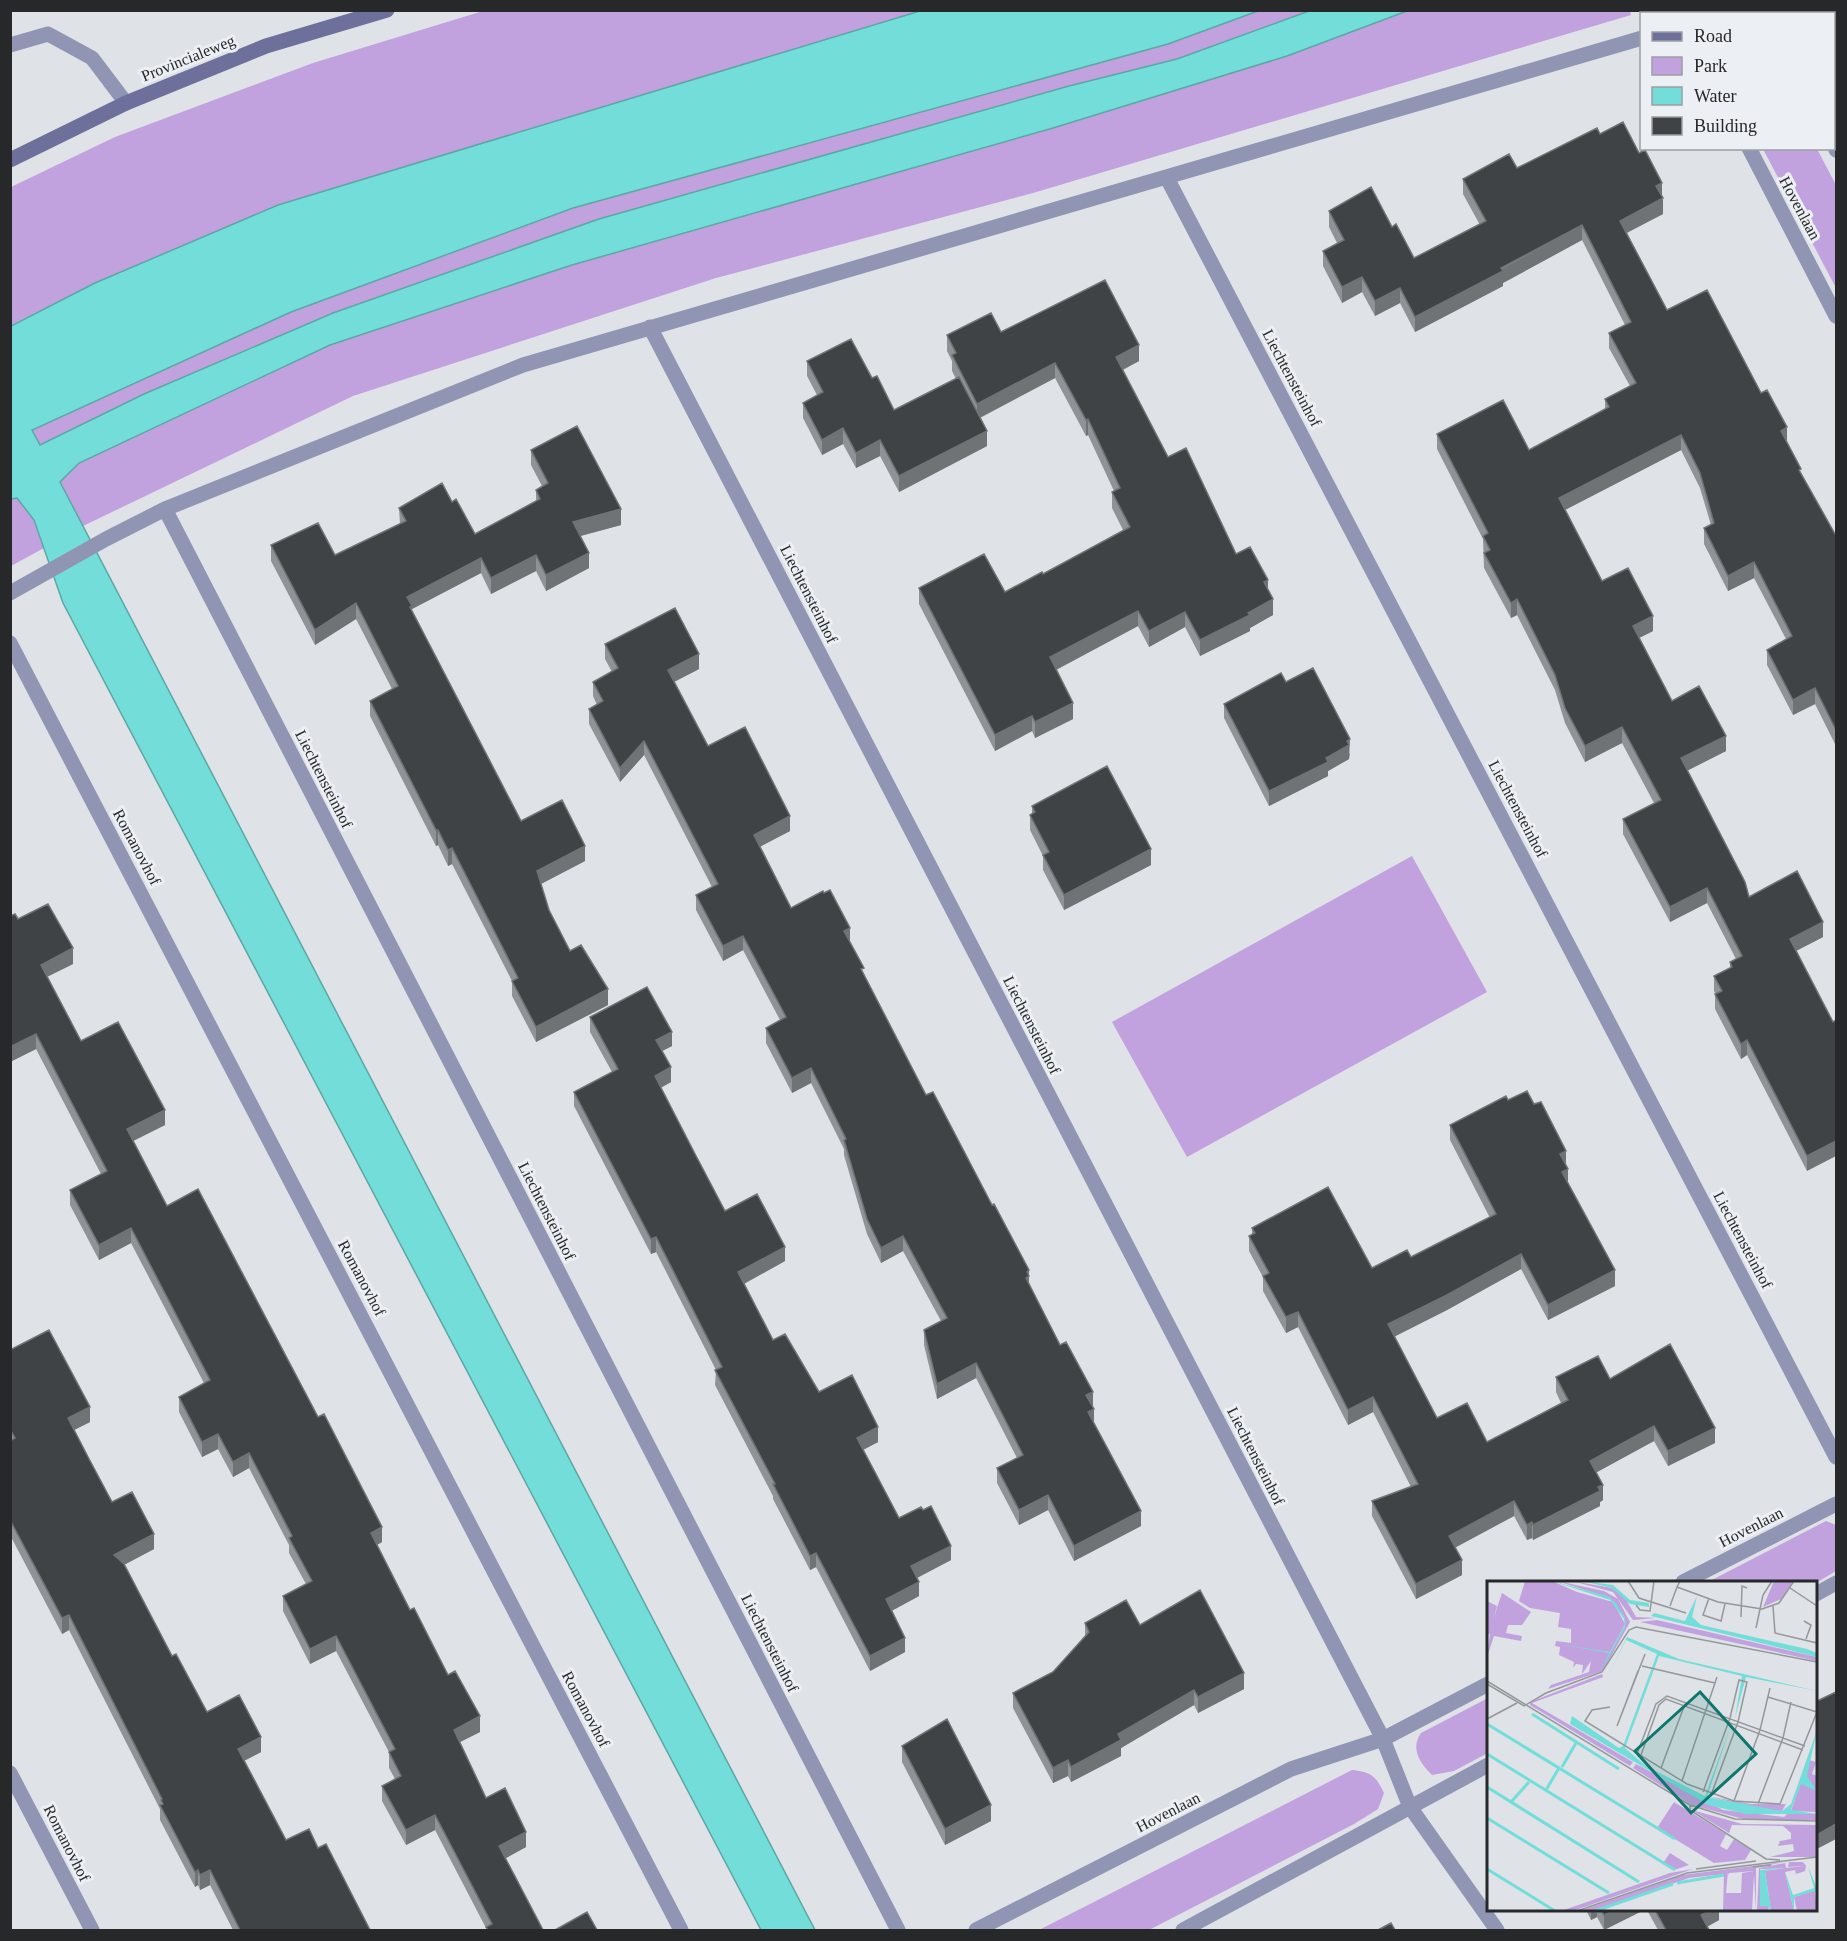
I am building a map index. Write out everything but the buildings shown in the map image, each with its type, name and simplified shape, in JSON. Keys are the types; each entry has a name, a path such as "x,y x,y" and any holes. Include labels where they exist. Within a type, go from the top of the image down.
{"main road":[{"name":"Provincialeweg","path":"10,160 126,103 266,46 387,10"}],"street":[{"path":"10,45 48,34 92,58 126,103"},
{"path":"10,593 165,509 523,365 1640,38"},
{"name":"Hovenlaan","path":"1750,150 1836,316"},
{"name":"Liechtensteinhof","path":"1167,178 1836,1457"},
{"name":"Liechtensteinhof","path":"650,327 1383,1739"},
{"name":"Liechtensteinhof","path":"165,509 898,1930"},
{"name":"Romanovhof","path":"10,643 681,1930"},
{"name":"Hovenlaan","path":"1685,1581 1836,1504"},
{"path":"1817,1593 1836,1583"},
{"name":"Hovenlaan","path":"976,1930 1291,1769 1383,1739 1487,1685"},
{"path":"1383,1739 1410,1807 1497,1930"},
{"path":"1183,1930 1487,1767"},
{"name":"Romanovhof","path":"10,1773 92,1930"}],"green space":[{"path":"483,11 920,11 278,205 95,283 11,325 11,187 115,137 313,63"},
{"path":"1258,11 1309,11 1177,59 1069,86 599,219 332,313 144,394 40,445 31,430 291,312 573,208 1168,44"},
{"path":"1407,11 1630,11 1631,15 1033,193 716,278 353,396 83,526 60,482 79,463 330,345 572,265 1053,128 1287,56"},
{"path":"1764,150 1818,150 1836,185 1836,288"},
{"path":"17,498 34,520 44,548 11,566 11,499"},
{"path":"1412,856 1487,992 1187,1157 1112,1022"},
{"path":"1826,1521 1836,1525 1836,1571 1817,1582 1710,1581"},
{"path":"1487,1699 1487,1754 1454,1771 1432,1775 1424,1766 1416,1750 1421,1733"},
{"path":"1352,1770 1372,1776 1378,1783 1384,1793 1378,1809 1354,1824 1149,1930 1039,1930"}],"water":[{"path":"920,11 1258,11 1168,44 573,208 291,312 32,430 40,445 144,394 333,313 599,219 1069,86 1177,59 1309,11 1407,11 1287,56 1053,128 572,265 330,345 79,463 60,482 815,1930 761,1930 63,603 34,520 17,498 11,499 11,326 95,283 278,205"}]}
